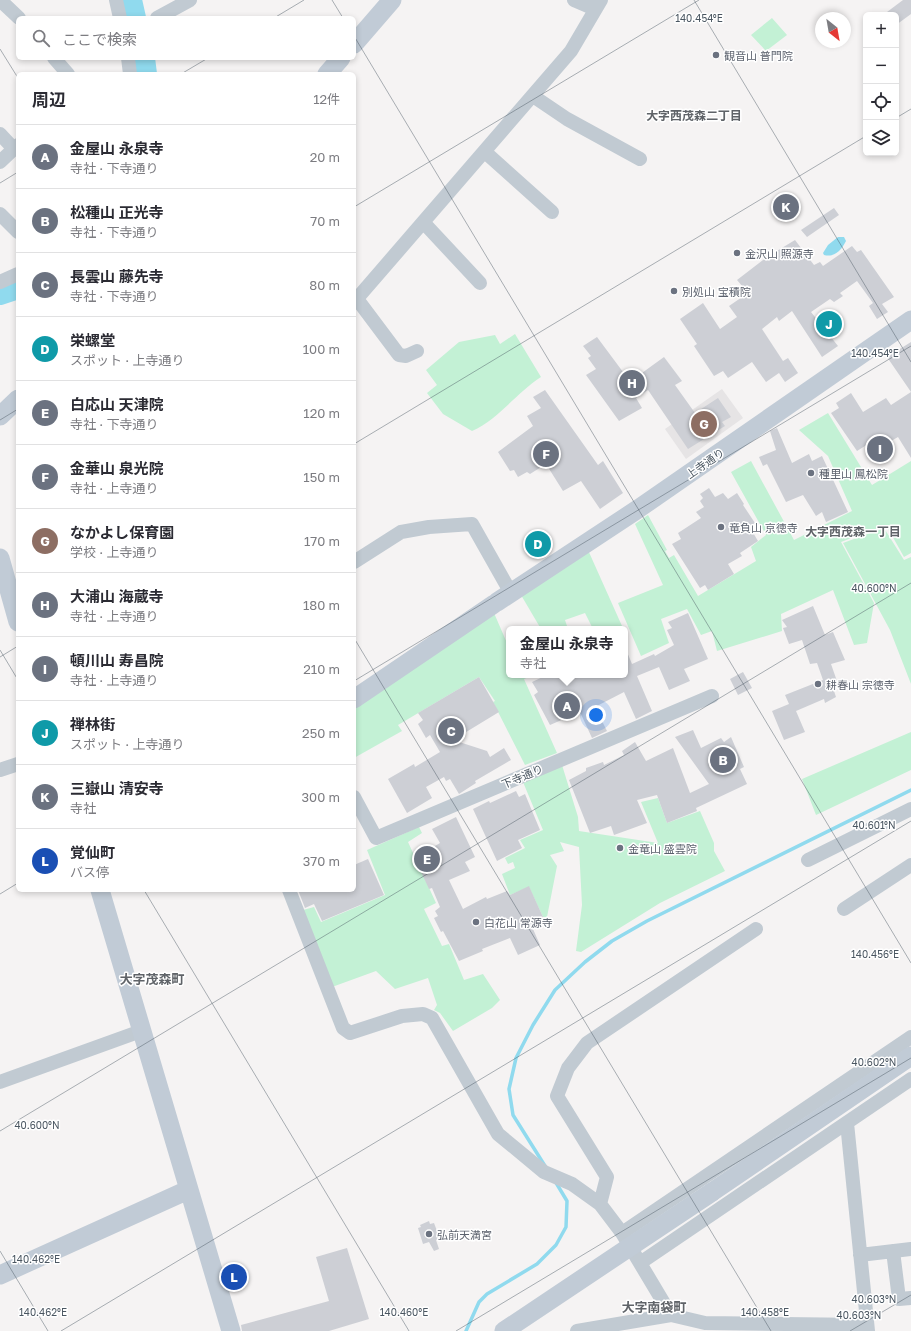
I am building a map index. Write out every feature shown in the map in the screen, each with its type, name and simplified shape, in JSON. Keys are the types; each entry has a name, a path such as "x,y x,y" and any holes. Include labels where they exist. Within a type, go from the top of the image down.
{"street":[{"path":"0,0 16,16"},
{"path":"116,0 120,16"},
{"path":"161,16 190,0"},
{"path":"356,42 392,0"},
{"path":"356,299 424,223 571,51 598,4 574,0"},
{"path":"56,60 66,72"},
{"path":"128,60 130,72"},
{"path":"329,72 339,60"},
{"path":"533,96 567,119 620,146 640,159"},
{"path":"0,134 16,147 0,162"},
{"path":"485,152 552,212"},
{"path":"0,214 16,230"},
{"path":"424,223 480,283"},
{"path":"0,282 16,275"},
{"path":"356,301 398,356 406,356 417,351"},
{"name":"上寺通り","path":"356,698 638,509 911,320"},
{"path":"0,416 16,402"},
{"path":"356,561 401,532 429,527 472,524 501,600"},
{"path":"0,558 16,615"},
{"name":"下寺通り","path":"356,801 376,838 712,696"},
{"path":"0,770 16,765"},
{"path":"808,860 911,809"},
{"path":"844,909 911,865"},
{"path":"101,892 231,1331"},
{"path":"290,892 343,1028 350,1033 402,1016 423,1014 432,1018 498,1134 544,1172 572,1184 600,1204 622,1233 671,1315"},
{"path":"600,1204 607,1177 557,1096 568,1068 587,1043 756,929"},
{"path":"0,1082 142,1031"},
{"path":"622,1233 911,1037"},
{"path":"504,1331 712,1192 911,1056"},
{"path":"640,1263 911,1079"},
{"path":"577,1331 671,1315 705,1323 868,1328 847,1122"},
{"path":"0,1275 188,1190"},
{"path":"860,1254 911,1249"},
{"path":"893,1251 899,1299 911,1298"}],"shaded area":[{"path":"722,389 743,418 686,459 665,429"}],"green space":[{"path":"772,18 787,35 766,51 751,35"},
{"path":"515,334 541,377 523,390 491,420 472,431 443,414 427,393 437,385 426,370 459,342 495,335 500,344"},
{"path":"828,413 872,485 911,461 911,553 904,557 886,525 841,542 874,603 867,643 854,645 833,590 781,614 782,631 717,651 712,631 701,635 687,609 661,619 669,643 641,656 618,603 663,585 635,524 648,515 667,550 665,551 669,558 674,555 698,596 756,561 751,547 766,535 731,472 751,461 794,540 852,511 828,456 799,430"},
{"path":"884,528 904,560 911,557 911,684 890,630 843,543"},
{"path":"588,550 622,626 592,626 585,613 565,620 567,626 539,626 521,595"},
{"path":"494,613 506,641 506,678 526,678 524,679 557,753 525,765 493,702 495,701 479,677 398,725 402,731 356,757 356,706"},
{"path":"911,732 911,770 816,815 802,779"},
{"path":"562,765 578,817 579,831 658,843 641,802 658,798 667,823 700,811 714,843 714,851 725,871 660,903 581,952 576,951 582,905 579,847 560,842 564,851 550,855 557,866 547,917 543,917 529,887 510,895 502,874 515,868 513,862 508,864 505,858 525,848 520,840 543,830 523,782"},
{"path":"419,827 422,833 408,842 436,903 424,909 442,946 449,944 464,980 483,974 500,1000 492,1008 453,1031 440,1013 434,1010 437,1005 428,978 395,989 376,971 332,987 303,910 314,907 321,922 385,895 367,850"}],"water":[{"path":"838,237 844,237 846,241 842,247 835,254 828,256 824,255 823,253 828,245"}],"building":[{"path":"903,0 911,0 911,14 899,23 899,12 887,12"},
{"path":"834,208 839,215 807,237 801,230"},
{"path":"795,240 814,265 820,262 823,266 852,246 857,252 861,250 894,297 882,304 888,312 877,319 869,306 873,303 857,281 840,293 843,296 834,302 830,299 811,312 838,346 822,357 792,311 779,321 777,317 762,329 783,361 788,358 798,373 785,382 779,373 766,382 752,362 728,378 723,371 714,376 694,346 697,344 680,319 703,303 720,329 737,317 729,306 748,293 737,280 767,257"},
{"path":"597,337 623,372 629,369 635,378 664,357 682,381 675,385 695,413 718,398 731,417 722,422 725,426 688,449 648,390 636,398 642,408 619,421 586,375 596,369 588,358 591,356 583,346"},
{"path":"911,342 911,392 887,357"},
{"path":"545,390 598,465 603,461 623,493 600,509 581,481 563,491 546,464 530,474 527,472 518,477 514,470 510,471 498,452 533,426 527,416 541,408 533,397"},
{"path":"911,392 911,458 898,437 886,444 881,436 857,451 831,413 839,408 836,403 851,393 863,412 886,398 891,405"},
{"path":"777,428 792,463 809,454 812,461 822,456 848,512 826,522 822,512 816,516 803,495 786,502 767,464 763,466 759,457 776,450 770,431"},
{"path":"709,488 715,497 723,493 728,499 737,493 755,523 749,526 758,541 740,553 742,556 728,564 734,574 708,590 705,585 700,588 672,544 681,539 678,533 701,518 696,512 704,507 700,501 703,498 700,494"},
{"path":"538,535 544,538 547,544 544,550 538,553 532,550 529,544 532,538"},
{"path":"813,606 825,635 833,632 845,660 831,664 838,684 833,688 836,697 825,703 824,699 796,711 805,732 784,740 772,711 789,704 785,695 823,680 817,663 810,664 802,640 789,644 783,628 787,627 782,620"},
{"path":"688,613 708,659 684,669 690,681 669,690 659,667 637,676 652,711 636,719 624,692 595,707 607,731 592,738 580,712 550,725 534,695 538,692 532,682 541,678 628,678 628,654 632,664 654,654 655,656 674,645 667,630 672,628 668,622"},
{"path":"743,672 752,688 738,695 730,679"},
{"path":"479,677 499,712 453,740 487,751 490,757 504,748 511,760 475,781 476,783 459,794 450,779 446,781 444,777 426,787 432,798 407,813 388,779 414,764 415,767 440,752 430,735 426,738 418,724 423,720 418,713"},
{"path":"693,730 701,748 721,738 724,742 731,737 744,767 740,769 747,784 696,808 697,811 667,823 657,795 637,800 647,823 614,835 611,826 590,833 569,780 586,771 586,768 603,762 604,765 624,755 622,751 635,742 646,761 673,748 690,793 709,784 675,737"},
{"path":"516,791 519,797 525,794 540,830 518,840 522,848 497,861 473,809 489,801 490,803"},
{"path":"456,817 475,857 465,862 470,871 449,880 463,909 486,897 487,899 507,891 510,895 529,886 543,917 537,921 539,925 533,929 540,945 518,955 510,938 482,949 483,951 459,961 443,931 441,932 434,918 438,916 435,911 440,907 432,888 429,889 416,861 419,860 418,856 440,843 432,829"},
{"path":"368,859 384,895 322,921 314,904 305,908 299,892 356,892 356,864"},
{"name":"弘前天満宮","path":"429,1221 430,1224 434,1223 440,1239 436,1240 439,1249 434,1251 429,1242 423,1244 418,1228 421,1227 420,1225"},
{"path":"347,1248 369,1319 329,1331 242,1331 241,1325 329,1301 316,1257"}],"waterway":[{"path":"131,0 135,16"},
{"path":"144,60 146,72"},
{"path":"0,294 16,289"},
{"path":"545,1166 513,1115 509,1089 516,1058 533,1025 555,990 585,962 612,941 647,921 911,790"},
{"path":"466,1331 479,1302 487,1294 537,1264 556,1245 566,1227 567,1201 555,1181"}],"place":[{"name":"観音山 普門院","path":"716,55"},
{"name":"三嶽山 清安寺","path":"786,207"},
{"name":"金沢山 照源寺","path":"737,253"},
{"name":"別処山 宝積院","path":"674,291"},
{"name":"禅林街","path":"829,324"},
{"name":"大浦山 海蔵寺","path":"632,383"},
{"name":"なかよし保育園","path":"704,424"},
{"name":"頓川山 寿昌院","path":"880,449"},
{"name":"金華山 泉光院","path":"546,454"},
{"name":"種里山 鳳松院","path":"811,473"},
{"name":"竜負山 京徳寺","path":"721,527"},
{"name":"栄螺堂","path":"538,544"},
{"name":"耕春山 宗徳寺","path":"818,684"},
{"name":"金屋山 永泉寺","path":"567,706"},
{"name":"長雲山 藤先寺","path":"451,731"},
{"name":"松種山 正光寺","path":"723,760"},
{"name":"金竜山 盛雲院","path":"620,848"},
{"name":"白応山 天津院","path":"427,859"},
{"name":"白花山 常源寺","path":"476,922"},
{"name":"弘前天満宮","path":"429,1234"},
{"name":"覚仙町","path":"234,1277"}],"district":[{"name":"大字西茂森二丁目","path":"694,115"},
{"name":"大字西茂森一丁目","path":"853,531"},
{"name":"大字茂森町","path":"152,979"},
{"name":"大字南袋町","path":"654,1307"}]}
